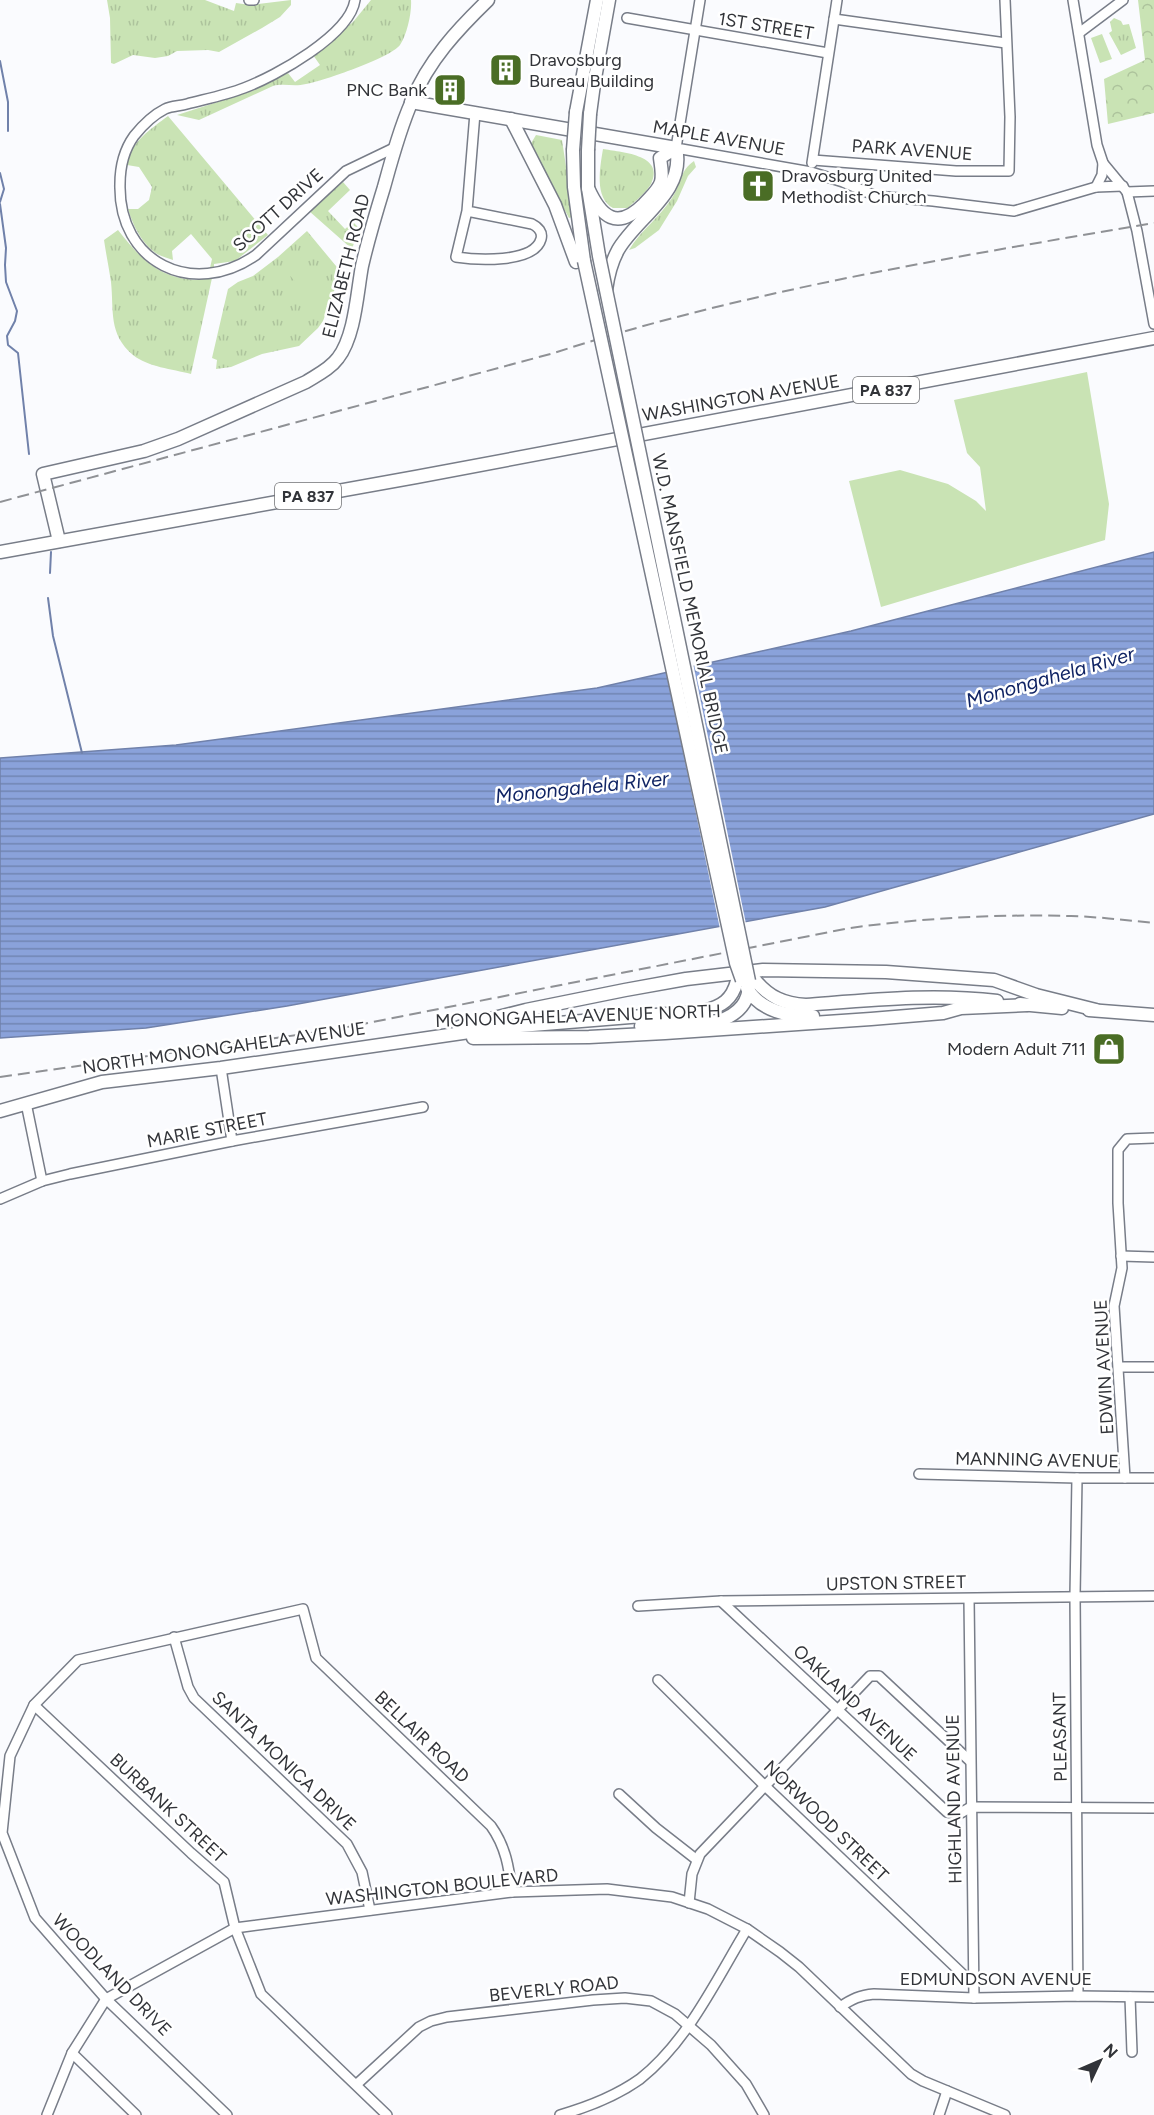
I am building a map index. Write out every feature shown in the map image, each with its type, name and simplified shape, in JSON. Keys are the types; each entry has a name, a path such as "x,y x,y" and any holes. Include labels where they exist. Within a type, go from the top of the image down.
{"main road":[{"name":"ELIZABETH ROAD","path":"59,541 43,474 144,451 178,439 295,387 326,370 338,358 347,343 363,264 411,102 434,60 488,0"},
{"path":"580,261 573,150 576,112 597,0"},
{"name":"W.D. MANSFIELD MEMORIAL BRIDGE","path":"609,0 590,114 588,188 606,292 741,962"},
{"name":"MAPLE AVENUE","path":"411,102 676,148"},
{"path":"512,119 580,261"},
{"path":"588,188 596,205 605,214 613,218 624,218 634,214 655,192 661,182 660,158 676,148 678,159 668,192 633,228 618,249 609,268 606,292"},
{"name":"W.D. MANSFIELD MEMORIAL BRIDGE","path":"580,261 600,370 621,442 741,962"},
{"name":"WASHINGTON AVENUE","path":"621,442 1154,338"},
{"name":"PA 837","path":"0,552 621,442"},
{"path":"741,962 747,983 762,1004 780,1013 798,1016 961,1008"},
{"path":"515,1037 546,1032 719,1021 731,1016 742,1006 747,983 741,962"},
{"name":"MONONGAHELA AVENUE NORTH","path":"420,1038 526,1010 686,979 763,970 886,972 994,980 1036,995 1096,1010"},
{"path":"747,983 790,1004 961,996 1028,1005 1154,1015"},
{"path":"420,1038 497,1028 704,1011 717,1008 747,983"},
{"name":"MONONGAHELA AVENUE NORTH","path":"420,1038 589,1037 931,1014 961,1008 1028,1005"},
{"name":"NORTH MONONGAHELA AVENUE","path":"0,1111 102,1082 221,1068 420,1038"}],"street":[{"path":"249,0 254,0"},
{"name":"SCOTT DRIVE","path":"355,0 346,22 318,47 287,68 244,89 166,109 146,123 133,138 123,157 119,199 124,221 133,238 146,254 168,267 186,273 226,271 240,266 256,255 346,171 396,147"},
{"path":"676,148 700,0"},
{"path":"811,172 837,0"},
{"path":"834,19 1006,43 1005,0"},
{"path":"1073,0 1097,145 1103,163 1125,189 1137,229 1154,324"},
{"path":"1079,33 1123,0"},
{"name":"1ST STREET","path":"627,18 828,53"},
{"name":"PARK AVENUE","path":"813,160 945,171 1009,171 1010,117 1006,43"},
{"path":"467,211 532,224 538,228 541,235 540,240 534,249 505,258 492,260 456,257 467,211 475,113"},
{"name":"MAPLE AVENUE","path":"676,148 811,172 876,196 1014,211 1096,187 1154,191"},
{"path":"1096,187 1102,175 1103,163"},
{"path":"221,1068 232,1141"},
{"path":"26,1103 42,1181"},
{"name":"MARIE STREET","path":"0,1199 42,1181 232,1141 423,1107"},
{"name":"EDWIN AVENUE","path":"1125,1478 1114,1306 1122,1268 1117,1159 1121,1144 1127,1139 1154,1138"},
{"path":"1121,1256 1154,1257"},
{"path":"1119,1367 1154,1367"},
{"name":"MANNING AVENUE","path":"919,1474 1154,1478"},
{"name":"PLEASANT","path":"1077,1478 1075,1596 1078,1996"},
{"name":"UPSTON STREET","path":"638,1606 721,1601 1154,1596"},
{"name":"HIGHLAND AVENUE","path":"969,1599 974,1998"},
{"name":"OAKLAND AVENUE","path":"721,1601 947,1812 958,1814 970,1807"},
{"name":"WOODLAND DRIVE","path":"227,2115 106,1999 35,1918 2,1833 10,1756 34,1705 78,1660 303,1609"},
{"name":"BELLAIR ROAD","path":"303,1609 316,1658 491,1826 504,1850 512,1892"},
{"name":"SANTA MONICA DRIVE","path":"174,1637 188,1688 194,1698 347,1844 362,1872 370,1910"},
{"path":"689,1903 692,1874 700,1854 870,1676 879,1676 970,1761"},
{"name":"NORWOOD STREET","path":"658,1680 765,1786 973,1984"},
{"name":"BURBANK STREET","path":"34,1705 224,1882 235,1928 261,1994 387,2115"},
{"path":"620,1794 656,1828 697,1860"},
{"path":"970,1807 1154,1808"},
{"name":"WASHINGTON BOULEVARD","path":"46,2115 72,2053 106,1999 235,1928 512,1892 607,1889 661,1896 689,1903 708,1909 747,1929 799,1967 911,2074 1005,2115"},
{"path":"560,2115 602,2100 641,2078 689,2026 747,1929"},
{"name":"EDMUNDSON AVENUE","path":"840,2007 862,1995 874,1994 974,1998 1154,1997"},
{"path":"1130,1997 1132,2052"},
{"name":"BEVERLY ROAD","path":"357,2084 419,2027 431,2021 447,2017 625,1998 640,1999 662,2006 689,2026 731,2065 746,2084 764,2115"},
{"path":"72,2053 136,2115"},
{"path":"939,2115 947,2091"}],"green space":[{"path":"107,0 205,0 234,11 236,3 250,5 291,0 291,5 280,17 219,52 177,51 168,56 155,58 133,55 114,64 111,63 110,18"},
{"path":"371,0 411,0 410,17 405,35 400,45 394,50 356,68 315,82 273,86 199,120 177,115 252,91 288,73 295,82 320,65 313,55 353,22"},
{"path":"1138,0 1154,0 1154,113 1108,124 1104,79 1145,60"},
{"path":"1114,18 1121,21 1123,25 1129,24 1136,48 1121,55 1109,33 1112,31 1110,22"},
{"path":"1102,34 1112,59 1100,63 1091,38"},
{"path":"168,116 268,235 235,261 214,264 214,268 210,268 212,259 191,234 172,251 173,260 153,251 139,235 128,209 138,209 149,200 152,187 139,167 127,165 132,150 142,137"},
{"path":"536,135 562,140 572,217 569,218 530,145"},
{"path":"603,149 639,156 652,166 654,174 651,184 628,208 613,208 603,197 600,182"},
{"path":"694,161 696,167 688,176 677,201 659,230 629,250 667,205 686,169"},
{"path":"343,182 350,190 328,211 345,229 353,222 359,228 352,249 309,211"},
{"path":"118,230 143,258 161,271 197,280 198,277 212,278 191,374 153,365 139,359 119,339 114,321 111,282 104,240"},
{"path":"307,231 341,272 323,321 299,346 262,354 231,367 216,369 217,360 212,358 228,289 253,276"},
{"path":"300,257 327,288 313,301 311,299 301,307 291,295 300,287 285,270"},
{"path":"1087,372 1109,504 1105,540 881,607 849,481 900,470 948,484 976,501 986,511 980,467 967,453 954,400"}],"water":[{"name":"Monongahela River","path":"1154,552 1154,814 825,907 287,1006 146,1028 0,1038 0,758 176,745 597,688 851,631"}],"pier":[{"path":"693,663 746,924 720,929 666,669"}],"waterway":[{"path":"0,61 8,102 8,131"},
{"path":"0,173 4,189 0,202"},
{"path":"0,204 6,248 6,282 17,311 15,321 7,336 8,345 18,353 29,454"},
{"path":"50,573 51,552"},
{"path":"48,598 53,636 82,753"}],"railway":[{"path":"0,502 554,353 701,311 927,262 1154,223"},
{"path":"0,1077 332,1030 850,928 932,919 1016,916 1081,916 1154,923"}],"place":[{"name":"Dravosburg Bureau Building","path":"506,70"},
{"name":"PNC Bank","path":"450,90"},
{"name":"Dravosburg United Methodist Church","path":"758,186"},
{"name":"Modern Adult 711","path":"1109,1049"}]}
